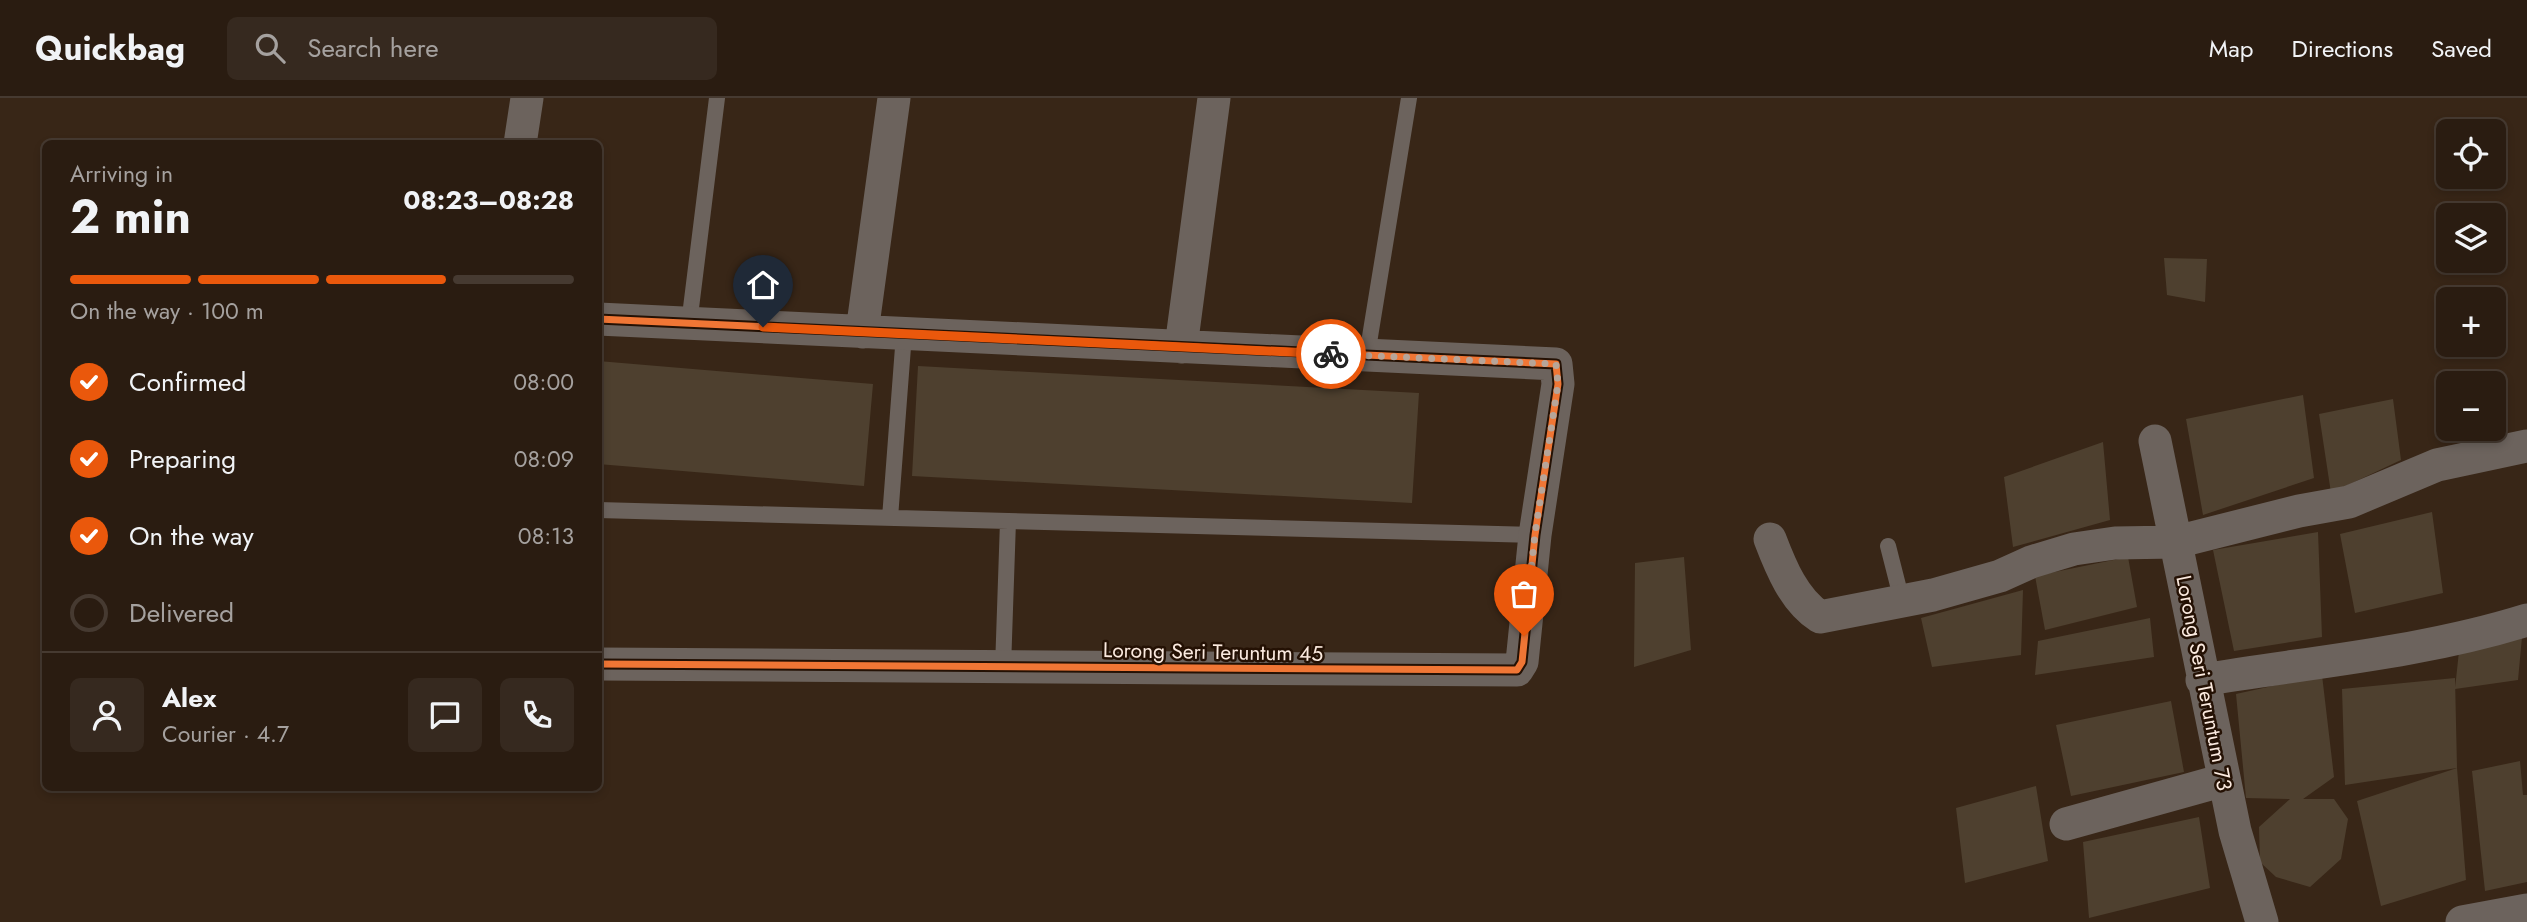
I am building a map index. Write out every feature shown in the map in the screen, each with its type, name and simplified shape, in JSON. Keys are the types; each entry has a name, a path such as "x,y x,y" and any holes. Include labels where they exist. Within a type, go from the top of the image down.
{"street":[{"path":"521,140 527,98"},
{"path":"862,332 894,98"},
{"path":"1181,346 1214,98"},
{"path":"602,320 1367,355"},
{"name":"Lorong Seri Teruntum 45","path":"602,664 1517,670 1521,662 1535,534 1558,384 1556,364 1367,355"},
{"name":"Lorong Seri Teruntum 73","path":"2155,441 2235,831 2262,922"},
{"path":"1770,539 1779,563 1804,607 1821,617 1902,601 2000,576 2031,562 2074,550 2115,543 2176,542 2299,510 2349,502 2437,465 2527,446"},
{"path":"2202,680 2412,648 2478,635 2527,620"},
{"path":"2066,824 2224,780"},
{"path":"2462,922 2527,910"}],"lane":[{"path":"689,324 717,98"},
{"path":"1367,355 1409,98"},
{"path":"890,518 904,334"},
{"path":"602,510 1535,534"},
{"path":"1003,668 1008,521"},
{"path":"1888,546 1902,601"}],"building":[{"path":"2164,258 2207,259 2205,302 2167,295"},
{"path":"602,361 873,384 864,486 602,464"},
{"path":"918,366 1419,393 1412,503 912,476"},
{"path":"2303,395 2314,478 2203,515 2186,419"},
{"path":"2393,399 2401,460 2331,493 2319,414"},
{"path":"2103,442 2110,520 2013,547 2004,477"},
{"path":"2432,512 2443,593 2355,613 2340,534"},
{"path":"2318,532 2322,637 2234,651 2213,550"},
{"path":"1684,557 1691,650 1634,667 1635,563"},
{"path":"2128,557 2137,607 2045,630 2035,576"},
{"path":"2023,590 2021,655 1932,667 1921,618"},
{"path":"2150,618 2154,657 2035,675 2038,641"},
{"path":"2522,637 2518,680 2455,689 2459,651"},
{"path":"2322,675 2334,777 2303,799 2334,799 2348,819 2341,859 2310,887 2276,877 2260,862 2259,827 2290,799 2246,798 2236,694"},
{"path":"2455,678 2457,768 2345,785 2342,689"},
{"path":"2171,701 2184,772 2071,796 2056,725"},
{"path":"2520,761 2523,795 2527,795 2527,882 2485,891 2472,771"},
{"path":"2457,768 2466,880 2381,906 2357,801"},
{"path":"2036,786 2048,861 1965,883 1956,808"},
{"path":"2199,817 2210,888 2089,918 2083,842"}],"cycle path":[{"path":"602,319 1556,364 1558,384 1535,535 1522,662 1517,670 602,664"}],"way so far":[{"path":"1331,354 1556,364 1558,384 1535,534 1524,636"}],"route":[{"path":"763,327 1331,354"}]}
